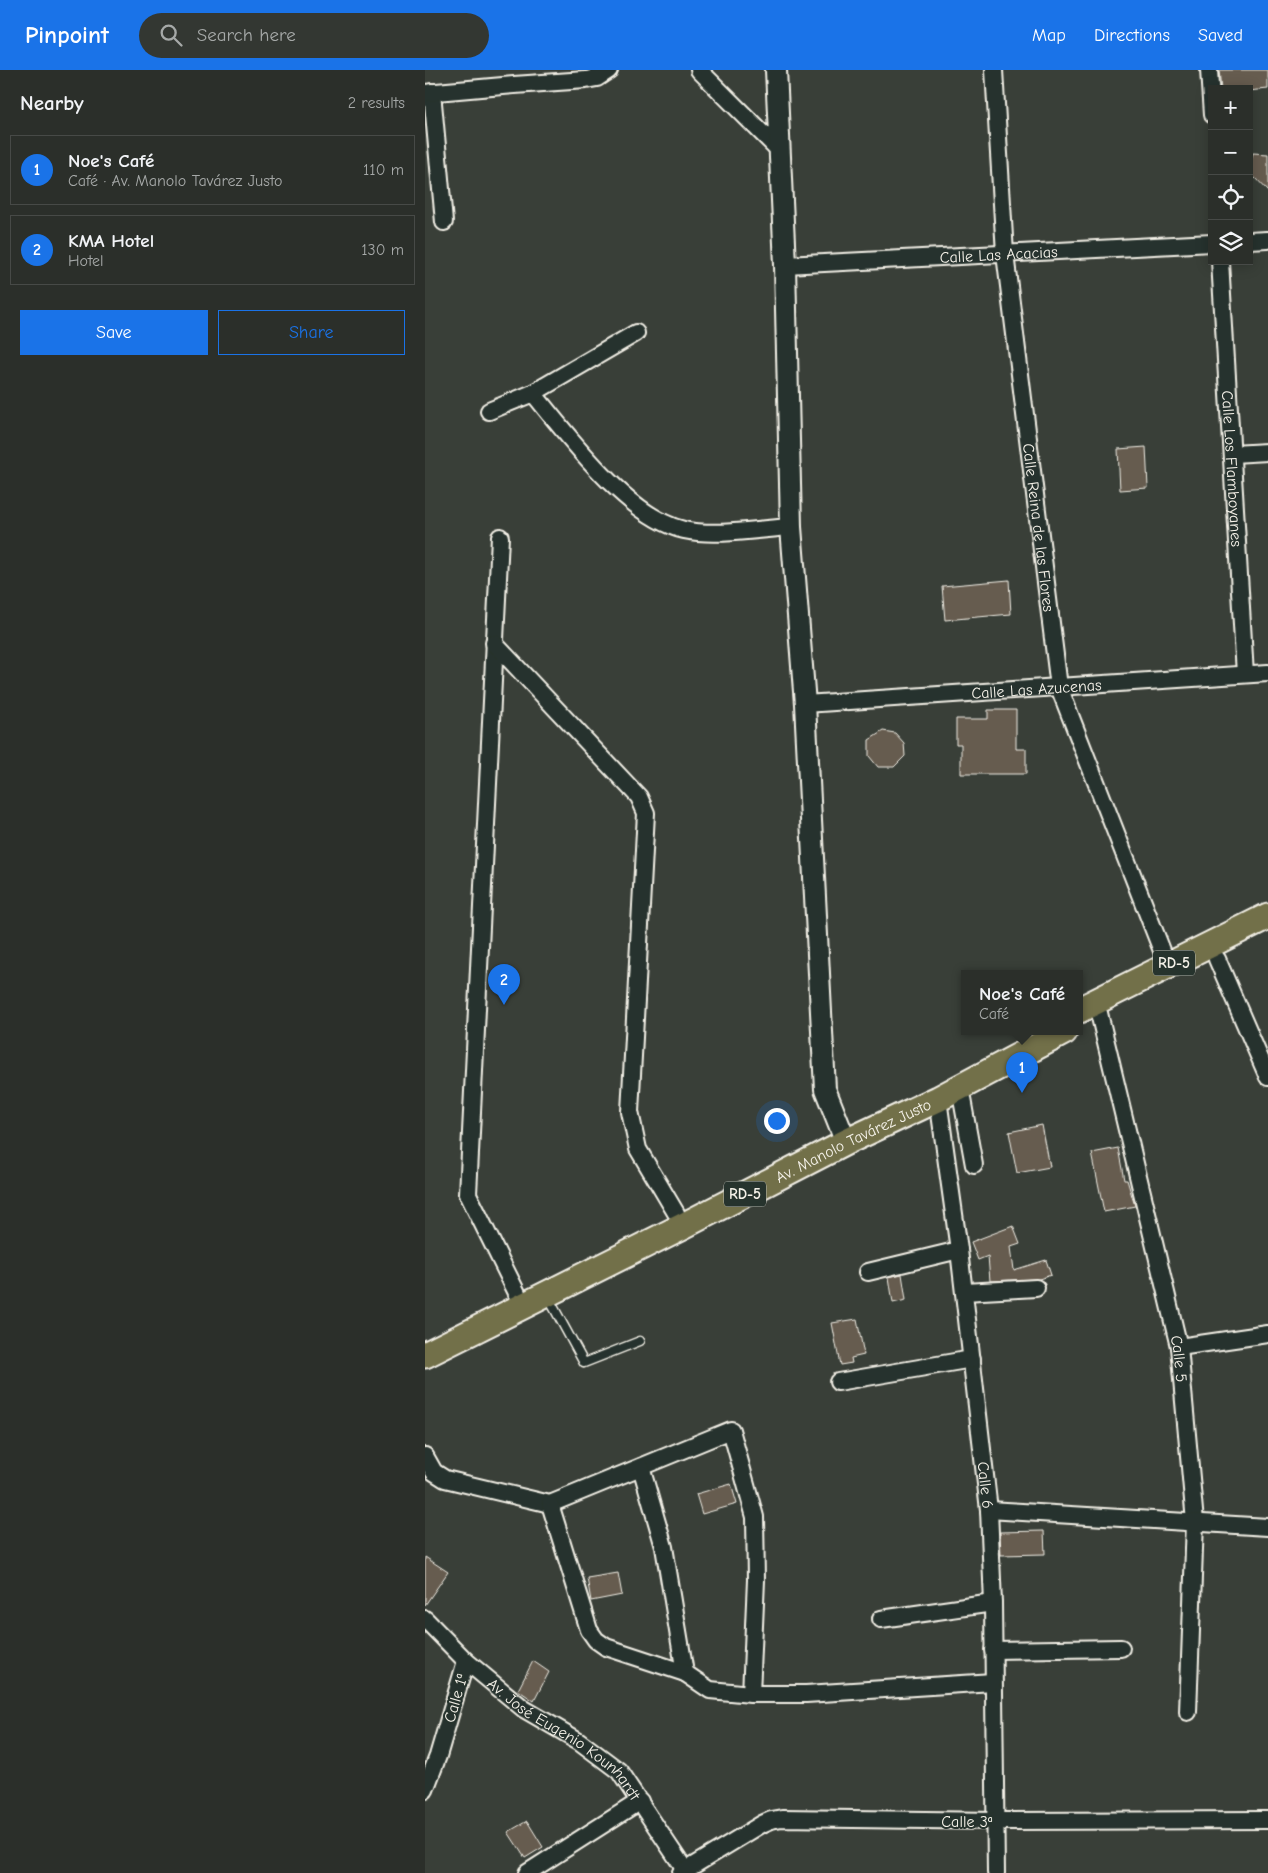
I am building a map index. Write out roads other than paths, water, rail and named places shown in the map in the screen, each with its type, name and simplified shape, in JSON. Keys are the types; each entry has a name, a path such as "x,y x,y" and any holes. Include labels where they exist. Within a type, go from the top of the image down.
{"main road":[{"name":"RD-5","path":"1086,1016 1168,966 1268,916"},
{"name":"RD-5","path":"1086,1016 1217,959 1268,934"},
{"name":"Av. Manolo Tavárez Justo","path":"425,1355 546,1294 1030,1035"},
{"name":"Av. Manolo Tavárez Justo","path":"425,1339 676,1213 843,1135 949,1093 1059,1035"}],"street":[{"path":"444,222 429,93 505,85 586,80 597,78 609,70"},
{"path":"699,70 781,152"},
{"path":"776,70 785,265 791,526 805,704 825,1089 843,1135"},
{"name":"Calle Reina de las Flores","path":"994,70 1005,254 1059,687 1168,966"},
{"path":"1209,70 1210,85"},
{"path":"1253,241 1268,240"},
{"name":"Calle Las Acacias","path":"785,265 1208,243"},
{"name":"Calle Los Flamboyanes","path":"1220,265 1245,674"},
{"path":"489,411 533,393 636,333"},
{"path":"533,393 597,469 629,498 660,522 685,530 717,532 791,526"},
{"path":"1232,454 1268,452"},
{"path":"500,537 468,1194 517,1293"},
{"path":"494,643 639,797 646,813 629,1112 638,1149 676,1213"},
{"name":"Calle Las Azucenas","path":"805,704 1268,673"},
{"path":"1217,959 1268,1077"},
{"name":"Calle 5","path":"1086,1016 1179,1347 1195,1522 1188,1712"},
{"path":"949,1093 973,1165"},
{"name":"Calle 6","path":"949,1093 959,1250 989,1510 993,1603 996,1873"},
{"path":"868,1272 959,1250"},
{"path":"964,1292 1037,1288"},
{"path":"1179,1347 1268,1334"},
{"path":"837,1382 972,1359"},
{"path":"425,1456 434,1472 445,1479 550,1504 731,1430 755,1517 756,1580 751,1694"},
{"path":"641,1467 664,1547 685,1673"},
{"path":"550,1504 589,1630 596,1640 605,1647 685,1673 710,1690 751,1694 806,1694 993,1682"},
{"path":"989,1510 1268,1527"},
{"path":"881,1619 993,1603"},
{"name":"Av. José Eugenio Kounhardt","path":"425,1619 466,1661 524,1709 579,1741 619,1771 684,1872"},
{"path":"993,1650 1121,1648"},
{"name":"Calle 1ª","path":"425,1790 439,1756 466,1661"},
{"path":"527,1873 640,1801"},
{"name":"Calle 3ª","path":"684,1872 762,1824 782,1818 996,1821 1268,1820"}],"lane":[{"path":"546,1294 584,1363 640,1341"}],"place":[{"name":"KMA Hotel","path":"504,1005"},
{"name":"Noe's Café","path":"1022,1093"}]}
